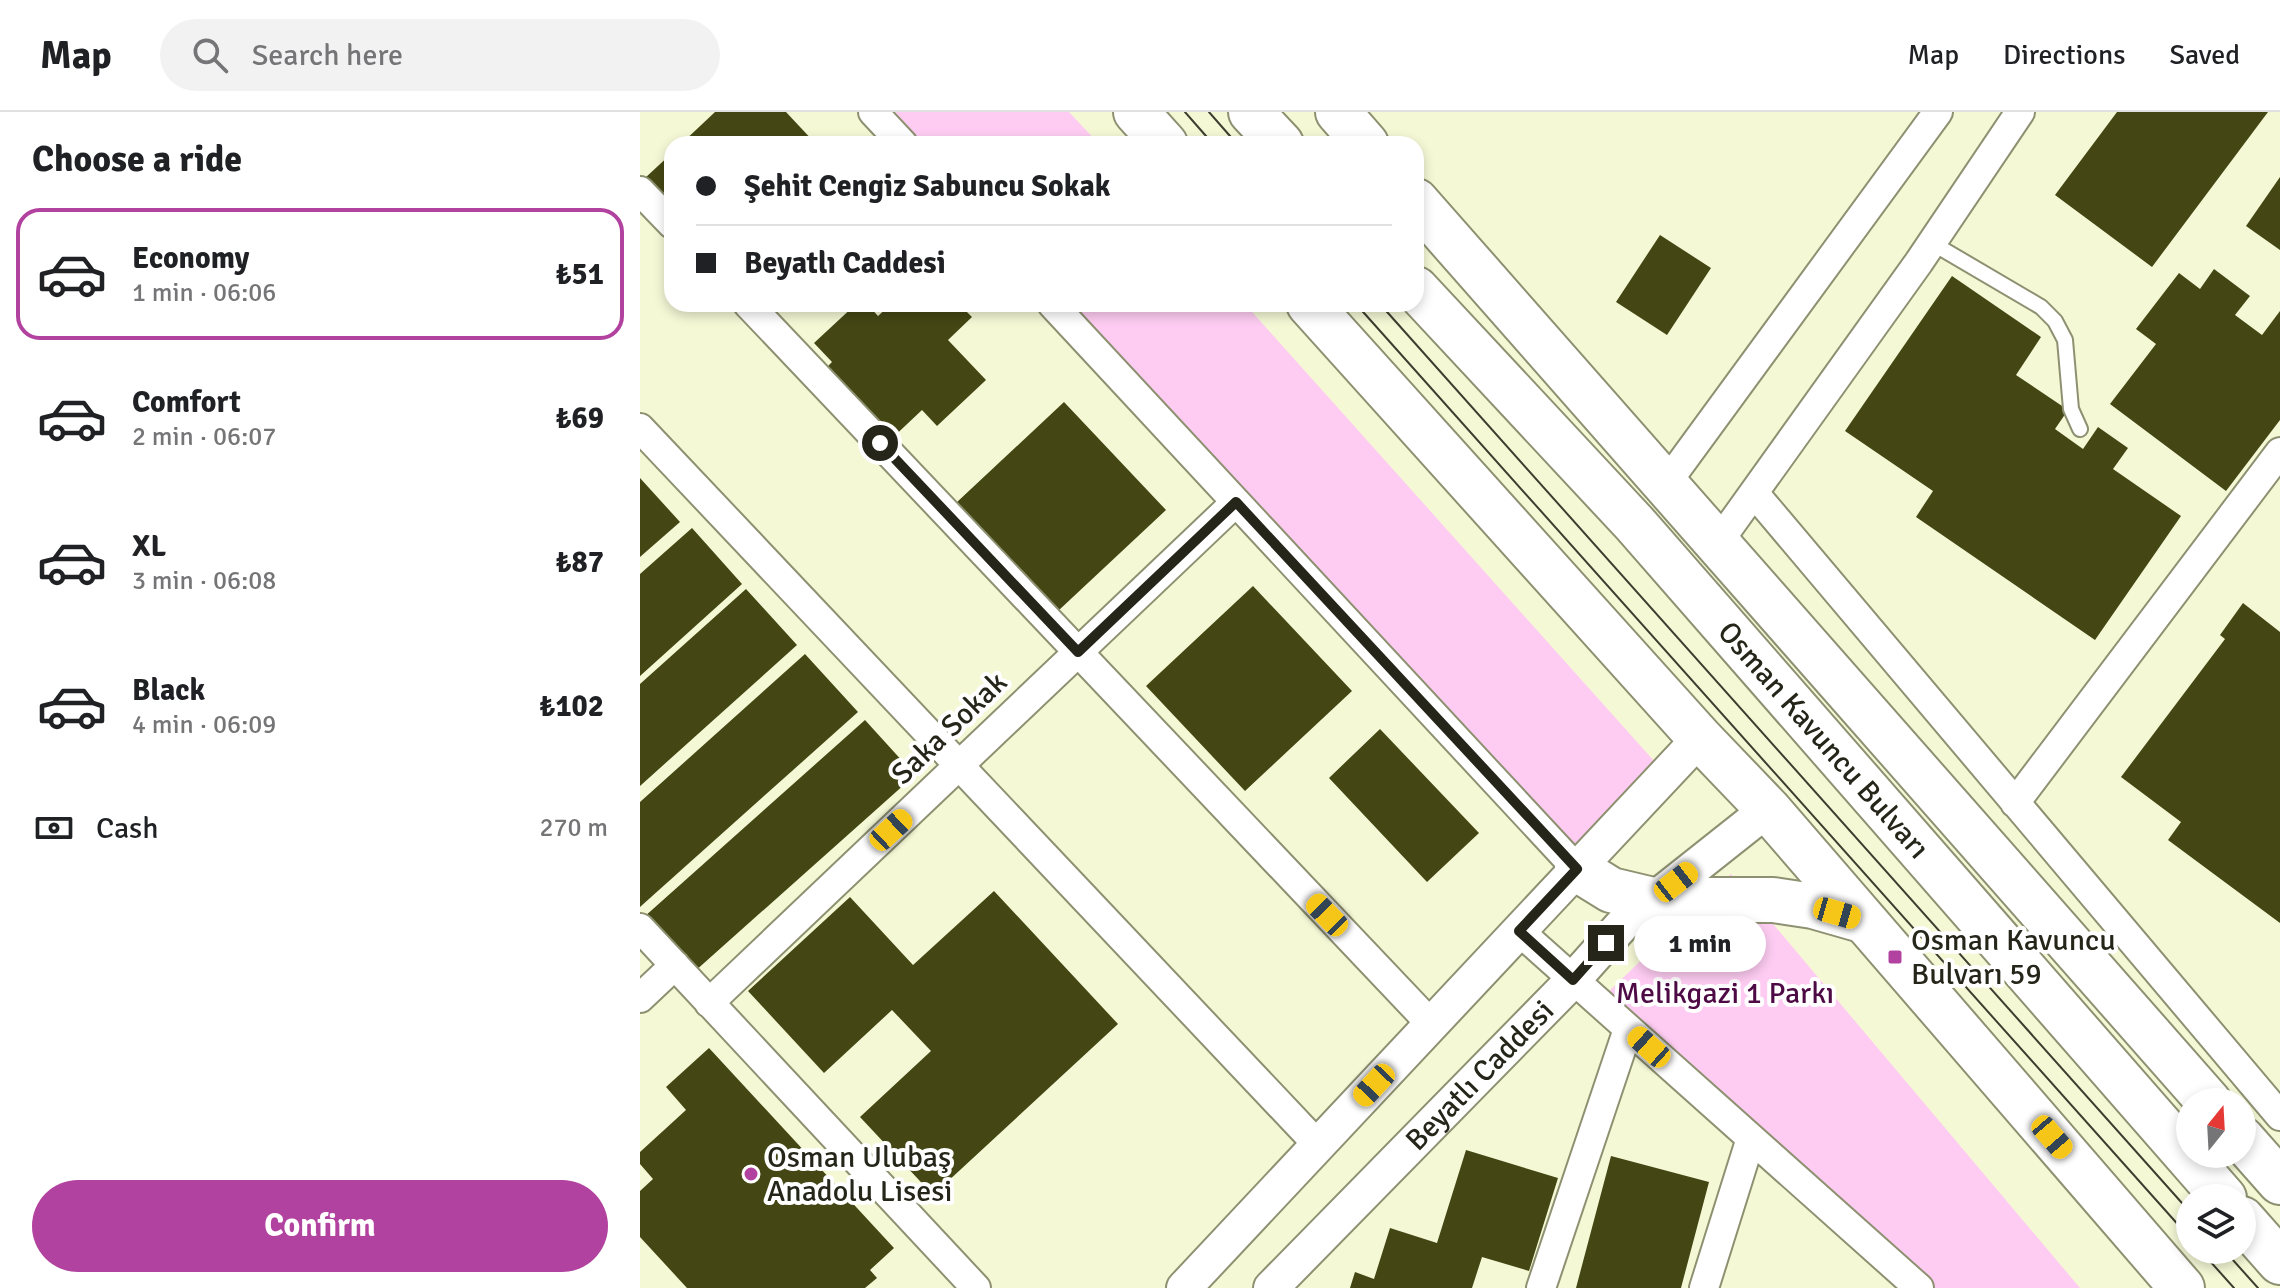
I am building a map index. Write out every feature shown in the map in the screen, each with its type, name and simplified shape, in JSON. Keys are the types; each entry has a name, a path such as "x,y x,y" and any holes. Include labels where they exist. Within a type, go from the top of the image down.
{"highway":[{"path":"1136,112 1158,136"},
{"path":"1251,112 1274,136"},
{"path":"1338,112 1359,136"},
{"name":"Osman Kavuncu Bulvarı","path":"1424,210 2197,1088"},
{"name":"Osman Kavuncu Bulvarı","path":"1424,298 1635,524 2212,1184"},
{"path":"1316,312 1700,738 1768,809 2169,1283"},
{"path":"1577,869 1611,890 1653,900 1773,900 1813,906 1862,920"},
{"path":"2256,1155 2280,1182"},
{"path":"2256,1235 2280,1262"}],"street":[{"path":"873,112 896,136"},
{"path":"1665,485 1938,112"},
{"path":"1717,544 1932,243 2020,112"},
{"path":"640,191 664,216"},
{"path":"756,312 1431,1024"},
{"path":"1059,312 1577,869"},
{"path":"640,428 1318,1145"},
{"path":"2015,803 2280,452"},
{"path":"1755,494 2280,1116"},
{"name":"Saka Sokak","path":"709,1003 1236,502"},
{"path":"1184,1288 1700,738"},
{"name":"Beyatlı Caddesi","path":"1271,1288 1573,980 1623,924 1768,809"},
{"path":"640,928 976,1288"},
{"path":"1519,931 1919,1288"},
{"path":"640,998 675,965"},
{"path":"1541,1288 1628,1029"},
{"path":"1704,1288 1751,1138"}],"lane":[{"path":"1932,243 2041,307 2055,321 2065,340 2071,409 2080,429"}],"green space":[{"path":"895,112 1069,112 1092,136 917,136"},
{"path":"1077,312 1252,312 1655,762 1571,853"},
{"name":"Melikgazi 1 Parkı","path":"1731,874 2080,1288 1932,1288 1604,996"}],"building":[{"path":"715,112 786,112 808,136 690,136"},
{"path":"2117,112 2268,112 2152,267 2055,195"},
{"path":"664,160 664,198 645,178"},
{"path":"2280,177 2280,250 2246,226"},
{"path":"1660,235 1711,268 1667,335 1616,302"},
{"path":"2214,269 2250,296 2235,315 2262,335 2280,311 2280,420 2226,491 2110,404 2156,344 2136,329 2179,273 2200,289"},
{"path":"1952,276 2041,337 2016,375 2068,410 2055,429 2083,449 2098,427 2128,448 2113,469 2181,516 2095,640 1916,517 1933,491 1845,431"},
{"path":"847,312 874,312 878,316 882,312 967,312 972,317 948,340 986,380 937,426 922,410 887,443 826,368 832,362 814,343"},
{"path":"1064,402 1166,510 1058,611 956,503"},
{"path":"640,478 680,522 640,557"},
{"path":"692,528 742,584 640,676 640,574"},
{"path":"1253,586 1352,691 1245,791 1146,686"},
{"path":"746,589 797,645 640,786 640,684"},
{"path":"2243,603 2280,632 2280,923 2168,840 2181,822 2121,777 2225,639 2220,635"},
{"path":"805,654 858,712 640,907 640,802"},
{"path":"865,720 915,775 694,972 644,917"},
{"path":"1380,729 1479,833 1427,882 1329,778"},
{"path":"994,891 1118,1024 933,1195 860,1117 931,1051 892,1010 824,1073 748,991 850,897 913,965"},
{"name":"Osman Ulubaş Anadolu Lisesi","path":"709,1048 894,1248 870,1270 877,1278 865,1288 687,1288 640,1237 640,1191 653,1179 640,1164 640,1152 686,1110 666,1087"},
{"path":"1466,1150 1558,1178 1529,1271 1482,1257 1472,1288 1350,1288 1355,1272 1374,1279 1390,1228 1437,1243"},
{"path":"1611,1156 1709,1182 1681,1288 1576,1288"}],"tram line":[{"path":"1185,112 1206,136"},
{"path":"1209,112 1230,136"},
{"path":"1363,312 2176,1222"},
{"path":"1387,312 2176,1196"},
{"path":"2213,1264 2234,1288"},
{"path":"2237,1264 2258,1288"}],"place":[{"name":"Osman Kavuncu Bulvarı 59","path":"1895,957"},
{"name":"Osman Ulubaş Anadolu Lisesi","path":"751,1174"}],"route":[{"path":"880,443 1078,652 1236,502 1577,869 1519,931 1573,980 1606,943"}]}
